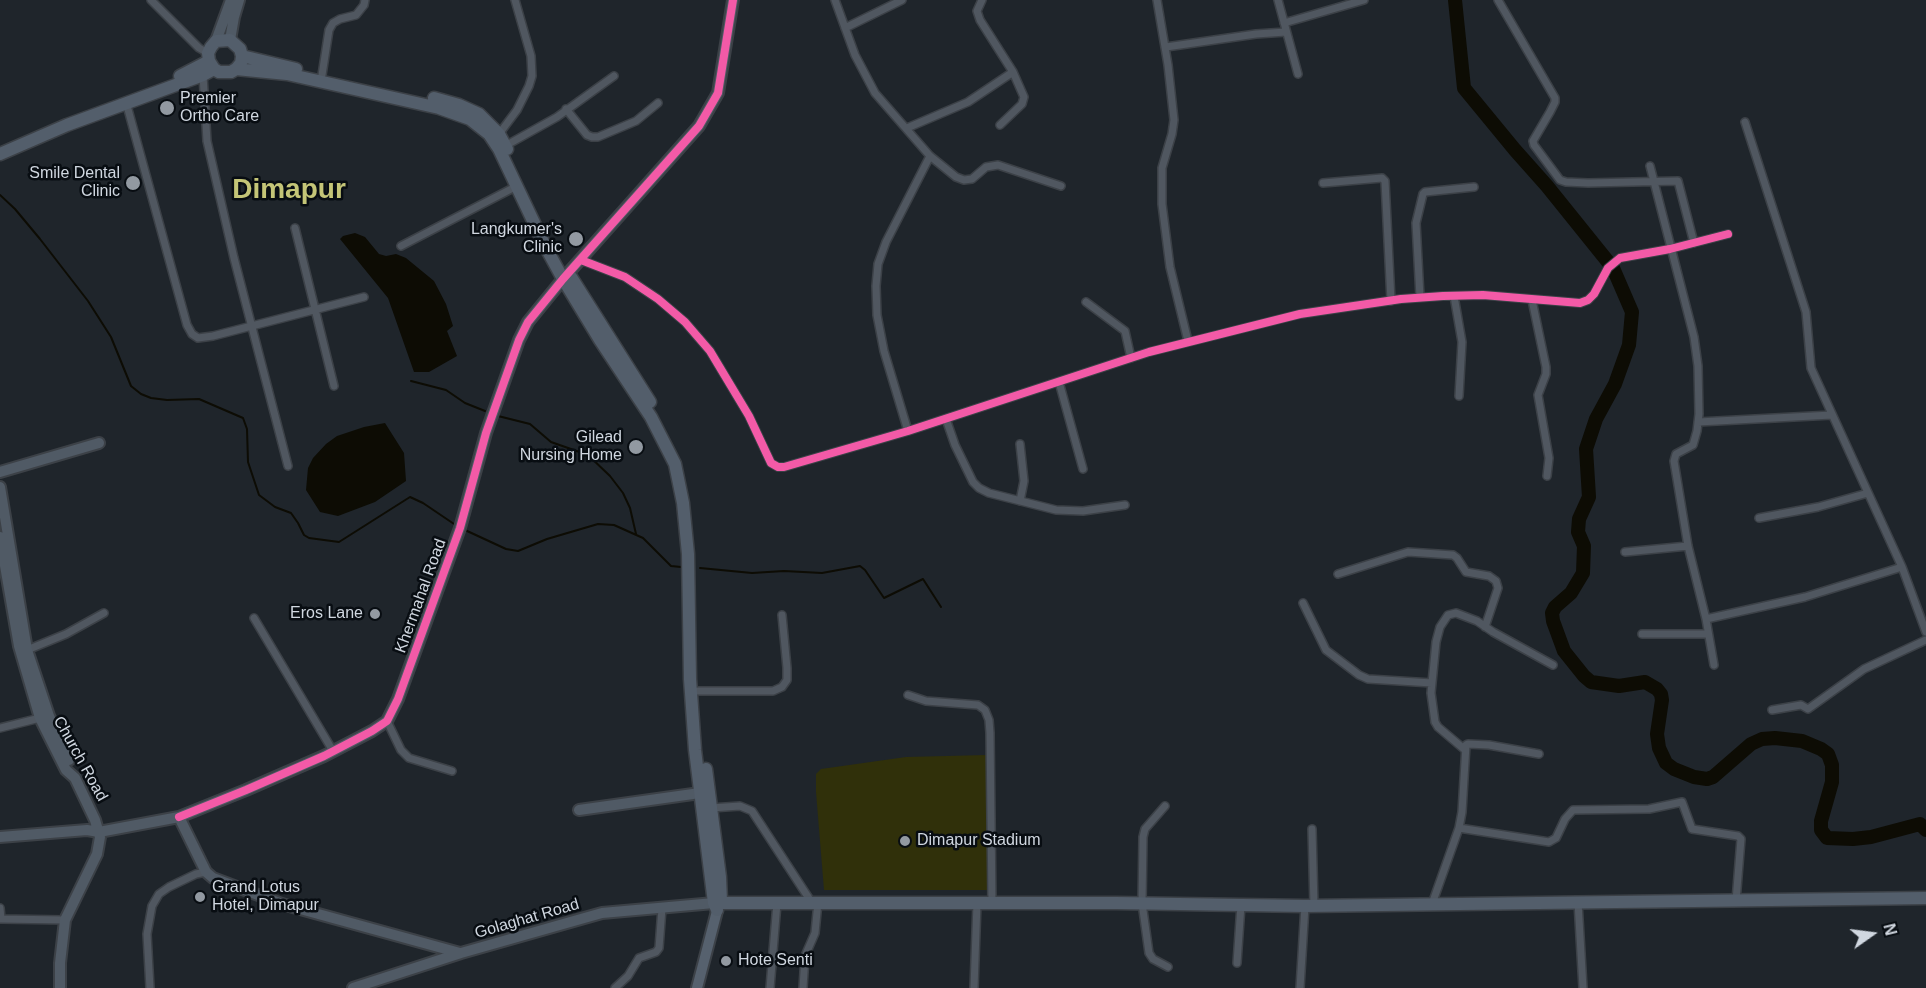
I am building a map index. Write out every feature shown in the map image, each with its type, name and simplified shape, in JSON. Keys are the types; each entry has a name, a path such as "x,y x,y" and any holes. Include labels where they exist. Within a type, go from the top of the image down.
{"highway":[{"path":"208,65 211,46 216,41 230,40 240,49 242,56 236,69"},
{"path":"242,56 459,105 479,114 499,134 594,332 651,417 675,464 686,527 690,679 700,793 717,905"},
{"path":"0,154 208,65"},
{"path":"0,145 208,65 225,73 236,69 288,74 439,108 464,116 489,134 499,149 544,246 658,414 683,465 691,503 694,535 698,691 720,877 717,905"},
{"path":"717,905 815,902 1309,906 1926,898"}],"main road":[{"path":"216,41 231,0"},
{"path":"230,40 239,0"},
{"name":"Khermahal Road","path":"387,721 398,699 460,528 486,433 519,340 528,322 566,276 699,126 718,93 733,0"},
{"path":"0,472 99,443"},
{"path":"0,487 27,650 49,716 75,778"},
{"name":"Church Road","path":"0,537 19,645 40,718 66,770 75,778 99,832"},
{"path":"0,837 87,830 99,832 179,816 246,790 333,751 387,721"},
{"path":"579,810 700,793"},
{"path":"179,816 206,872 213,878 282,904 460,953"},
{"path":"60,987 60,963 65,921 97,854 100,844 99,832"},
{"path":"697,988 717,905"},
{"name":"Golaghat Road","path":"353,988 460,953 602,913 717,905"}],"street":[{"path":"152,0 199,48 208,65 207,141 234,258 288,466"},
{"path":"322,75 329,30 333,23 356,15 365,0"},
{"path":"499,134 517,110 530,86 532,76 531,56 515,0"},
{"path":"834,0 855,55 875,93 930,156 956,177 964,180 972,179 986,168 998,165 1061,186"},
{"path":"845,28 902,0"},
{"path":"982,0 977,11 980,20 1013,72 1024,98 1022,104 1000,125"},
{"path":"1157,0 1166,47 1174,120 1162,168 1162,204 1170,267 1188,341"},
{"path":"1278,0 1298,74"},
{"path":"1284,23 1364,0"},
{"path":"1498,0 1555,98 1550,112 1533,139 1534,144 1563,181 1588,183 1678,181 1694,243"},
{"path":"1166,47 1286,32"},
{"path":"907,128 968,102 1013,72"},
{"path":"505,146 544,125 614,76"},
{"path":"126,102 187,325 192,334 198,338 364,297"},
{"path":"566,109 587,135 598,137 636,121 658,103"},
{"path":"1745,122 1806,312 1809,363 1902,567 1926,632"},
{"path":"908,431 884,351 877,315 876,286 878,264 886,242 930,156"},
{"path":"1650,166 1694,337 1698,377 1698,422 1693,445 1676,454 1674,461 1688,546 1706,619 1714,665"},
{"path":"1323,183 1382,178 1386,181 1390,301"},
{"path":"401,246 517,186"},
{"path":"1420,297 1416,223 1423,194 1474,187"},
{"path":"295,228 334,386"},
{"path":"581,260 625,277 658,299 685,322 710,351 748,416 765,454 774,465 790,467 1131,358 1188,341 1300,314 1420,297 1483,295 1571,303 1588,300 1594,294 1608,268 1618,260 1728,234"},
{"path":"1454,296 1462,342 1459,396"},
{"path":"1532,300 1546,367 1546,374 1538,395 1549,458 1547,476"},
{"path":"1086,302 1125,332 1131,358"},
{"path":"1059,382 1083,469"},
{"path":"1698,422 1832,414"},
{"path":"946,419 955,445 973,482 989,493 1056,510 1083,511 1125,505"},
{"path":"1020,444 1024,481 1020,501"},
{"path":"1759,518 1818,507 1868,493"},
{"path":"1624,552 1688,546"},
{"path":"1338,573 1408,552 1453,555 1466,572 1489,576 1496,581 1498,588 1485,627"},
{"path":"1706,619 1805,597 1902,567"},
{"path":"1303,603 1326,650 1359,675 1368,679 1432,683"},
{"path":"27,650 66,634 104,613"},
{"path":"1464,749 1440,731 1435,722 1431,693 1436,642 1440,627 1448,615 1456,613 1465,615 1553,665"},
{"path":"698,691 773,691 782,687 787,680 787,668 782,615"},
{"path":"254,618 333,751"},
{"path":"1642,634 1708,634"},
{"path":"1772,710 1801,705 1807,709 1864,669 1926,640"},
{"path":"908,695 926,701 978,705 985,710 990,733 992,903"},
{"path":"0,728 40,718"},
{"path":"387,721 401,750 409,758 452,771"},
{"path":"1432,904 1459,828 1462,812 1464,749 1468,744 1490,745 1539,754"},
{"path":"1459,828 1549,842 1556,838 1565,819 1573,810 1649,809 1682,802 1693,830 1740,837 1736,901"},
{"path":"711,808 740,806 752,811 815,902 815,933 805,956 803,988"},
{"path":"1165,806 1145,829 1143,837 1142,903 1149,953 1153,959 1167,967"},
{"path":"1300,988 1309,906 1312,829"},
{"path":"150,988 147,934 152,906 159,894 169,887 196,874 206,872"},
{"path":"1578,902 1583,988"},
{"path":"770,988 777,903"},
{"path":"974,988 977,903"},
{"path":"1237,963 1241,905"},
{"path":"0,908 0,919 65,921"},
{"path":"615,988 628,976 639,958 656,952 662,908"}],"shaded area":[{"path":"355,233 365,237 379,254 386,256 396,254 406,258 434,281 446,304 453,326 447,331 457,356 429,372 414,372 388,298 340,239"},
{"path":"385,423 404,453 406,481 375,502 338,516 320,512 306,490 308,468 313,458 337,436"},
{"name":"Dimapur Stadium","path":"987,755 991,890 824,890 816,792 816,774 821,769 906,757"}],"waterway":[{"path":"1455,0 1464,88 1613,268 1632,312 1629,345 1615,384 1596,419 1586,449 1589,497 1579,519 1578,532 1584,546 1583,573 1571,593 1555,607 1552,613 1564,651 1591,682 1619,686 1645,682 1657,689 1662,700 1657,734 1659,748 1666,763 1674,769 1694,777 1707,779 1713,777 1751,744 1762,739 1802,741 1828,754 1832,765 1832,782 1821,821 1821,830 1827,838 1871,837 1920,824 1926,830"},
{"path":"0,195 40,239 88,301 111,337 131,386 151,398 199,399 243,418 247,429 248,462 259,495 275,507 291,513 304,535 309,538 339,542 410,497 457,526"},
{"path":"411,381 446,390 465,403 485,411"},
{"path":"498,416 530,424 551,442 588,455 610,476 623,493 630,508 636,534"},
{"path":"465,530 506,549 518,551 547,539 598,524 614,525 643,538 671,566 681,567"},
{"path":"700,568 752,573 784,571 822,573 860,566 884,598 923,579 941,607"}],"cycle path":[{"path":"179,817 324,756 387,721 398,699 460,528 486,433 519,340 528,322 563,279 699,126 718,93 733,0"},
{"path":"581,260 625,277 658,299 685,322 710,351 749,416 771,463 784,467 908,431 1149,352 1300,314 1401,299 1443,296 1483,295 1580,303 1588,300 1594,294 1608,268 1620,258 1670,249 1728,234"}],"place":[{"name":"Premier Ortho Care","path":"167,108"},
{"name":"Smile Dental Clinic","path":"133,183"},
{"name":"Langkumer's Clinic","path":"576,239"},
{"name":"Gilead Nursing Home","path":"636,447"},
{"name":"Eros Lane","path":"375,614"},
{"name":"Dimapur Stadium","path":"905,841"},
{"name":"Grand Lotus Hotel, Dimapur","path":"200,897"},
{"name":"Hote Senti","path":"726,961"}],"district":[{"name":"Dimapur","path":"289,190"}]}
